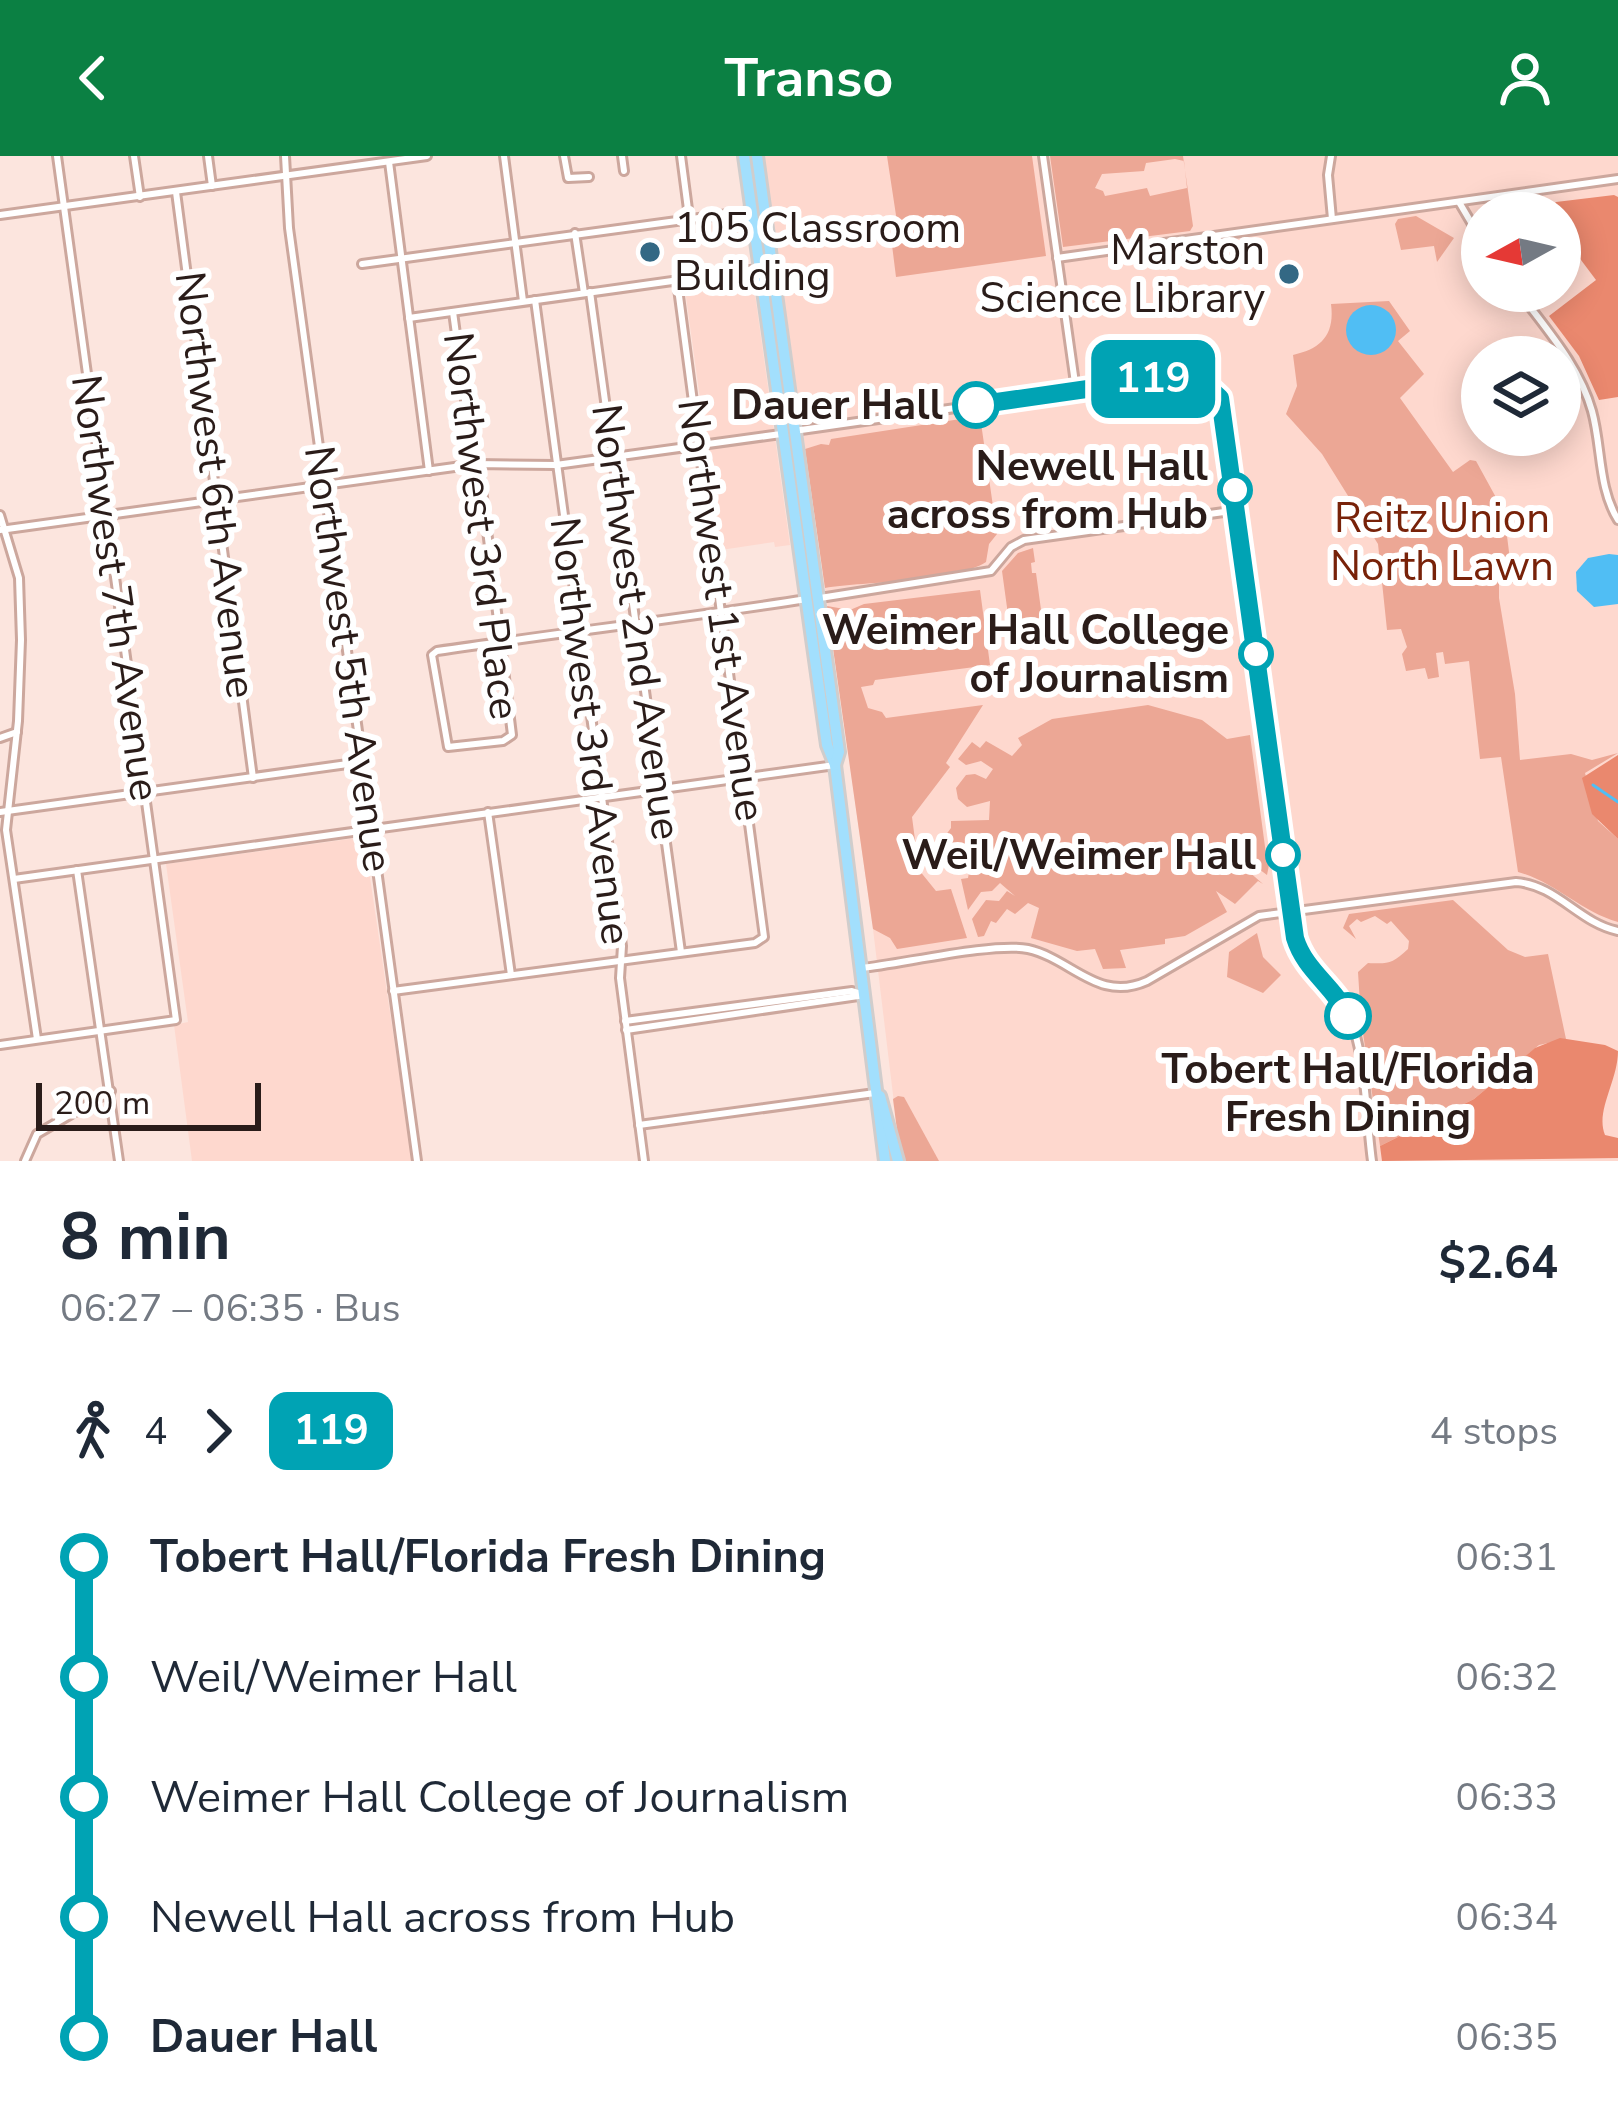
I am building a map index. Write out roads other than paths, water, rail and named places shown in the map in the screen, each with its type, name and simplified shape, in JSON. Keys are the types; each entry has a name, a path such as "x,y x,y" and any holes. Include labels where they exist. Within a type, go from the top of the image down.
{"main road":[{"path":"744,156 766,268"},
{"path":"757,156 766,268 885,1161"},
{"path":"878,1093 886,1107 898,1161"}],"street":[{"name":"Northwest 7th Avenue","path":"57,156 176,1020 103,1031"},
{"path":"134,156 140,197"},
{"path":"208,156 212,186"},
{"name":"Northwest 5th Avenue","path":"285,156 417,1161"},
{"path":"0,215 427,156"},
{"path":"504,156 523,302"},
{"path":"564,156 568,178 589,177"},
{"path":"622,156 624,171"},
{"path":"681,156 689,217"},
{"path":"1043,156 1076,390"},
{"path":"1331,156 1332,219"},
{"path":"389,161 429,471"},
{"path":"1058,258 1618,179"},
{"name":"Northwest 6th Avenue","path":"176,192 253,778"},
{"path":"362,265 752,211"},
{"name":"Northwest 2nd Avenue","path":"575,233 614,457 681,952"},
{"path":"409,318 766,268"},
{"name":"Northwest 1st Avenue","path":"677,281 763,939 681,952"},
{"name":"Northwest 3rd Avenue","path":"535,300 644,1161"},
{"name":"Northwest 3rd Place","path":"453,312 503,641 512,735 507,740 448,747 432,655 503,641"},
{"path":"1533,312 1582,383 1594,419 1608,501 1618,520"},
{"path":"3,530 476,464 556,465 1184,375 1197,379 1217,394 1224,408 1290,912 1301,956 1337,997 1352,1023 1372,1161"},
{"path":"503,641 991,571 1011,547 1024,540 1238,510"},
{"path":"0,515 19,578 16,731 3,812 37,1040"},
{"path":"0,738 16,731"},
{"path":"3,812 362,762"},
{"path":"14,879 835,765"},
{"path":"488,812 511,975"},
{"path":"77,870 119,1161"},
{"path":"862,968 1021,948 1053,957 1102,986 1129,988 1249,920 1516,882 1539,886 1592,922 1618,932"},
{"path":"393,991 681,952"},
{"path":"626,1025 865,995"},
{"path":"0,1046 103,1031"},
{"path":"25,1161 37,1134 111,1091"},
{"path":"639,1125 878,1093"}],"water":[{"path":"1371,305 1389,312 1396,330 1389,348 1371,355 1353,348 1346,330 1353,312"},
{"path":"1618,555 1618,604 1594,607 1577,591 1576,572 1588,558"}],"waterway":[{"path":"1593,785 1618,802"}],"place":[{"name":"105 Classroom Building","path":"650,252"},
{"name":"Marston Science Library","path":"1289,274"},
{"name":"Dauer Hall","path":"976,405"},
{"name":"Newell Hall across from Hub","path":"1235,490"},
{"name":"Weimer Hall College of Journalism","path":"1256,654"},
{"name":"Weil/Weimer Hall","path":"1283,855"},
{"name":"Tobert Hall/Florida Fresh Dining","path":"1348,1016"}],"park label":[{"name":"Reitz Union North Lawn","path":"1442,542"}]}
